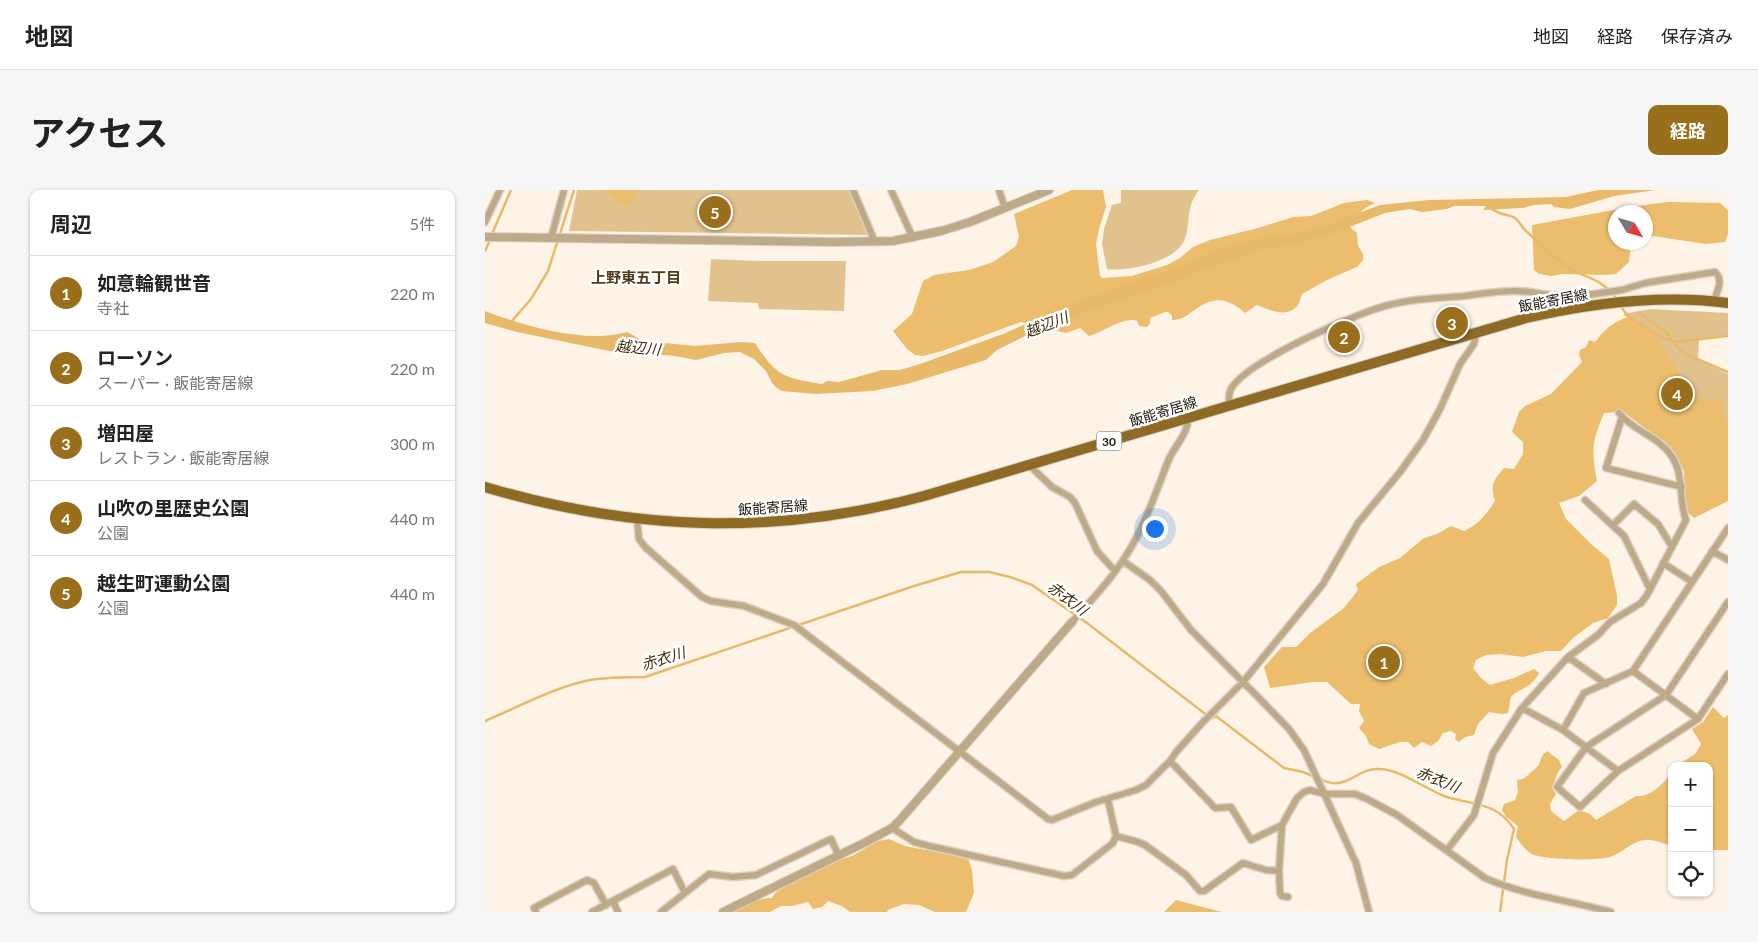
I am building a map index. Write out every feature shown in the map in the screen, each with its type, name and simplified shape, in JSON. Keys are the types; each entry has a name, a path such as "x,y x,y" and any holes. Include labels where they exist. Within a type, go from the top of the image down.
{"main road":[{"name":"飯能寄居線","path":"485,488 558,507 637,520 724,524 817,518 906,501 1476,332 1555,312 1591,306 1650,301 1691,300 1728,303"}],"street":[{"path":"485,222 500,190"},
{"path":"552,238 564,190"},
{"path":"853,190 875,242"},
{"path":"891,190 913,238"},
{"path":"999,190 1005,208"},
{"path":"485,237 893,241 941,231 1049,190"},
{"path":"1229,405 1229,394 1232,387 1247,373 1283,350 1352,318 1387,306 1427,299 1514,290 1573,296 1612,291 1645,283 1715,272 1718,274 1720,282 1714,301"},
{"path":"1551,295 1555,312"},
{"path":"637,520 639,539 645,547 702,596 711,601 744,606 794,625 1048,819 1053,820 1096,802 1108,800 1146,785 1170,761 1203,722 1243,682 1323,584 1358,523 1400,472 1423,440 1440,409 1460,364 1475,344 1476,332"},
{"path":"1447,850 1474,815 1493,753 1522,708 1568,657 1598,635 1610,622 1641,602 1650,589 1686,520 1682,510 1682,488 1679,472 1672,455 1660,443 1621,415 1606,468 1682,488"},
{"path":"723,912 839,856 892,828 900,820 1123,561 1139,529 1170,456 1187,429 1188,418"},
{"path":"1029,465 1052,487 1070,497 1075,503 1097,551 1115,571"},
{"path":"1585,500 1624,536 1650,589"},
{"path":"1613,525 1634,504 1658,524 1672,547"},
{"path":"1563,730 1584,693 1633,671 1728,528"},
{"path":"1713,551 1728,560"},
{"path":"1123,561 1150,580 1161,591 1191,630 1289,729 1304,750 1356,863 1369,912"},
{"path":"1663,563 1692,582"},
{"path":"1728,602 1666,695 1586,747 1557,787 1580,807 1618,771 1698,719 1728,674"},
{"path":"1568,657 1605,684"},
{"path":"1633,671 1698,719"},
{"path":"1522,708 1563,730 1618,771"},
{"path":"1170,761 1215,808 1231,807 1251,840 1282,825"},
{"path":"1288,897 1282,896 1280,893 1279,871 1282,825 1291,805 1303,792 1309,790 1325,794 1350,794 1367,799 1397,815 1493,882 1553,900 1611,912"},
{"path":"892,828 914,842 1065,876 1072,875 1113,843 1116,836 1108,800"},
{"path":"1116,836 1145,845 1186,875 1200,891 1204,891 1243,863 1266,870 1279,871"},
{"path":"661,912 709,874 733,877 756,875 831,839 839,856"},
{"path":"591,912 673,869 685,893"},
{"path":"536,912 534,908 587,880 595,883 605,905"},
{"path":"613,901 618,912"}],"shaded area":[{"path":"577,190 849,190 868,235 569,231"},
{"path":"603,190 639,190 631,205 625,207"},
{"path":"1072,190 1103,190 1106,207 1096,244 1100,276 1102,278 1132,276 1167,265 1180,258 1193,247 1210,240 1293,217 1311,216 1344,203 1367,200 1375,203 1360,213 1350,227 1357,233 1358,246 1363,254 1363,260 1357,267 1327,280 1302,294 1298,305 1289,312 1278,312 1257,305 1245,313 1232,304 1220,300 1200,306 1179,319 1172,320 1172,316 1165,312 1150,318 1150,323 1147,327 1139,326 1137,321 1132,320 1089,336 1080,328 1066,333 1021,322 942,351 923,356 915,355 907,349 893,331 912,314 923,281 934,275 969,270 993,262 1016,246 1019,237 1014,214"},
{"path":"1121,190 1199,190 1191,204 1188,228 1184,241 1179,248 1171,255 1150,264 1126,269 1107,269 1102,244 1104,229 1112,205 1121,203"},
{"path":"1668,202 1720,203 1728,210 1728,234 1725,242 1706,244 1653,236 1653,205 1645,205"},
{"path":"1608,211 1608,250 1630,250 1629,262 1616,274 1562,274 1552,276 1539,274 1534,270 1532,225"},
{"path":"711,259 846,261 844,311 759,309 758,303 708,301"},
{"path":"1650,309 1728,313 1728,335 1699,340 1698,360 1728,374 1728,446 1711,463 1681,469 1672,450 1651,430 1639,327 1623,314"},
{"path":"1628,317 1656,336 1696,395 1707,402 1718,398 1721,400 1728,424 1728,501 1694,518 1686,511 1684,472 1681,460 1674,450 1624,412 1604,413 1595,439 1593,454 1597,481 1579,496 1559,503 1566,519 1609,559 1617,596 1617,605 1608,618 1593,623 1573,638 1561,651 1546,651 1523,657 1500,654 1486,655 1476,660 1473,668 1490,685 1514,678 1534,669 1539,673 1528,686 1511,697 1508,713 1489,712 1478,724 1474,735 1465,737 1459,742 1455,739 1456,734 1451,731 1443,733 1438,741 1431,746 1422,742 1414,748 1408,742 1400,742 1379,749 1369,744 1366,736 1359,728 1364,721 1359,711 1360,704 1351,704 1327,682 1270,688 1264,667 1282,647 1296,647 1310,633 1344,608 1358,590 1356,584 1379,567 1400,558 1424,538 1437,534 1451,526 1464,531 1482,519 1495,501 1493,483 1497,476 1504,468 1514,469 1523,454 1523,442 1512,432 1519,412 1525,406 1551,394 1582,362 1579,355 1580,350 1586,347 1589,340 1595,342 1610,326"},
{"path":"1713,707 1724,718 1728,715 1728,850 1713,850 1713,762 1682,762 1695,754 1701,744 1692,729 1703,722"},
{"path":"1547,751 1559,760 1562,767 1552,788 1556,794 1550,804 1551,811 1564,821 1579,810 1590,814 1596,820 1636,796 1646,795 1651,792 1668,777 1668,845 1645,840 1610,857 1594,859 1547,858 1532,854 1523,847 1516,837 1518,826 1506,817 1502,810 1504,804 1515,800 1518,792 1517,780 1525,778 1535,769"},
{"path":"889,839 905,846 968,858 972,870 974,893 966,912 935,912 919,905 904,904 887,912 850,912 842,906 828,901 822,907 813,909 808,902 792,906 781,906 770,912 731,912 751,902 772,898 775,893 792,882 807,876 821,865 852,856 878,841"},
{"path":"1176,900 1222,912 1164,912"}],"water":[{"name":"越辺川","path":"1598,190 1656,190 1614,196 1570,209 1554,207 1551,204 1523,208 1483,210 1486,206 1454,206 1447,209 1422,212 1410,209 1385,213 1334,233 1295,244 1257,250 1242,257 1198,271 1164,286 1075,316 1047,332 1029,334 997,350 986,360 907,384 873,391 815,394 782,391 772,383 766,371 754,359 740,352 724,353 696,360 675,356 609,351 517,332 485,323 485,311 536,327 574,335 611,335 627,332 644,341 695,346 741,342 755,343 775,369 782,374 798,380 822,384 827,381 839,382 882,370 900,370 920,364 1003,334 1062,308 1183,265 1232,244 1316,229 1380,205 1429,200 1566,197"}],"waterway":[{"path":"492,234 511,190"},
{"path":"511,322 531,299 548,271 574,190"},
{"path":"1491,208 1515,218 1525,230 1561,262 1599,282 1617,300"},
{"path":"485,251 490,240"},
{"path":"1620,304 1624,311 1642,326 1672,340 1683,353 1728,372"},
{"path":"1638,312 1666,332 1672,340"},
{"path":"1675,342 1728,336"},
{"name":"赤衣川","path":"485,721 563,687 604,678 645,677 914,586 961,572 989,572 1032,585 1087,623 1204,713 1213,718 1216,716 1284,768 1315,777"},
{"name":"赤衣川","path":"1320,779 1329,783 1337,783 1372,769 1388,770 1404,776 1436,793 1487,807 1498,813 1514,829 1507,860 1500,912"}],"place":[{"name":"越生町運動公園","path":"715,212"},
{"name":"増田屋","path":"1452,323"},
{"name":"ローソン","path":"1344,337"},
{"name":"山吹の里歴史公園","path":"1677,394"},
{"name":"如意輪観世音","path":"1384,662"}],"district":[{"name":"上野東五丁目","path":"636,277"}]}
